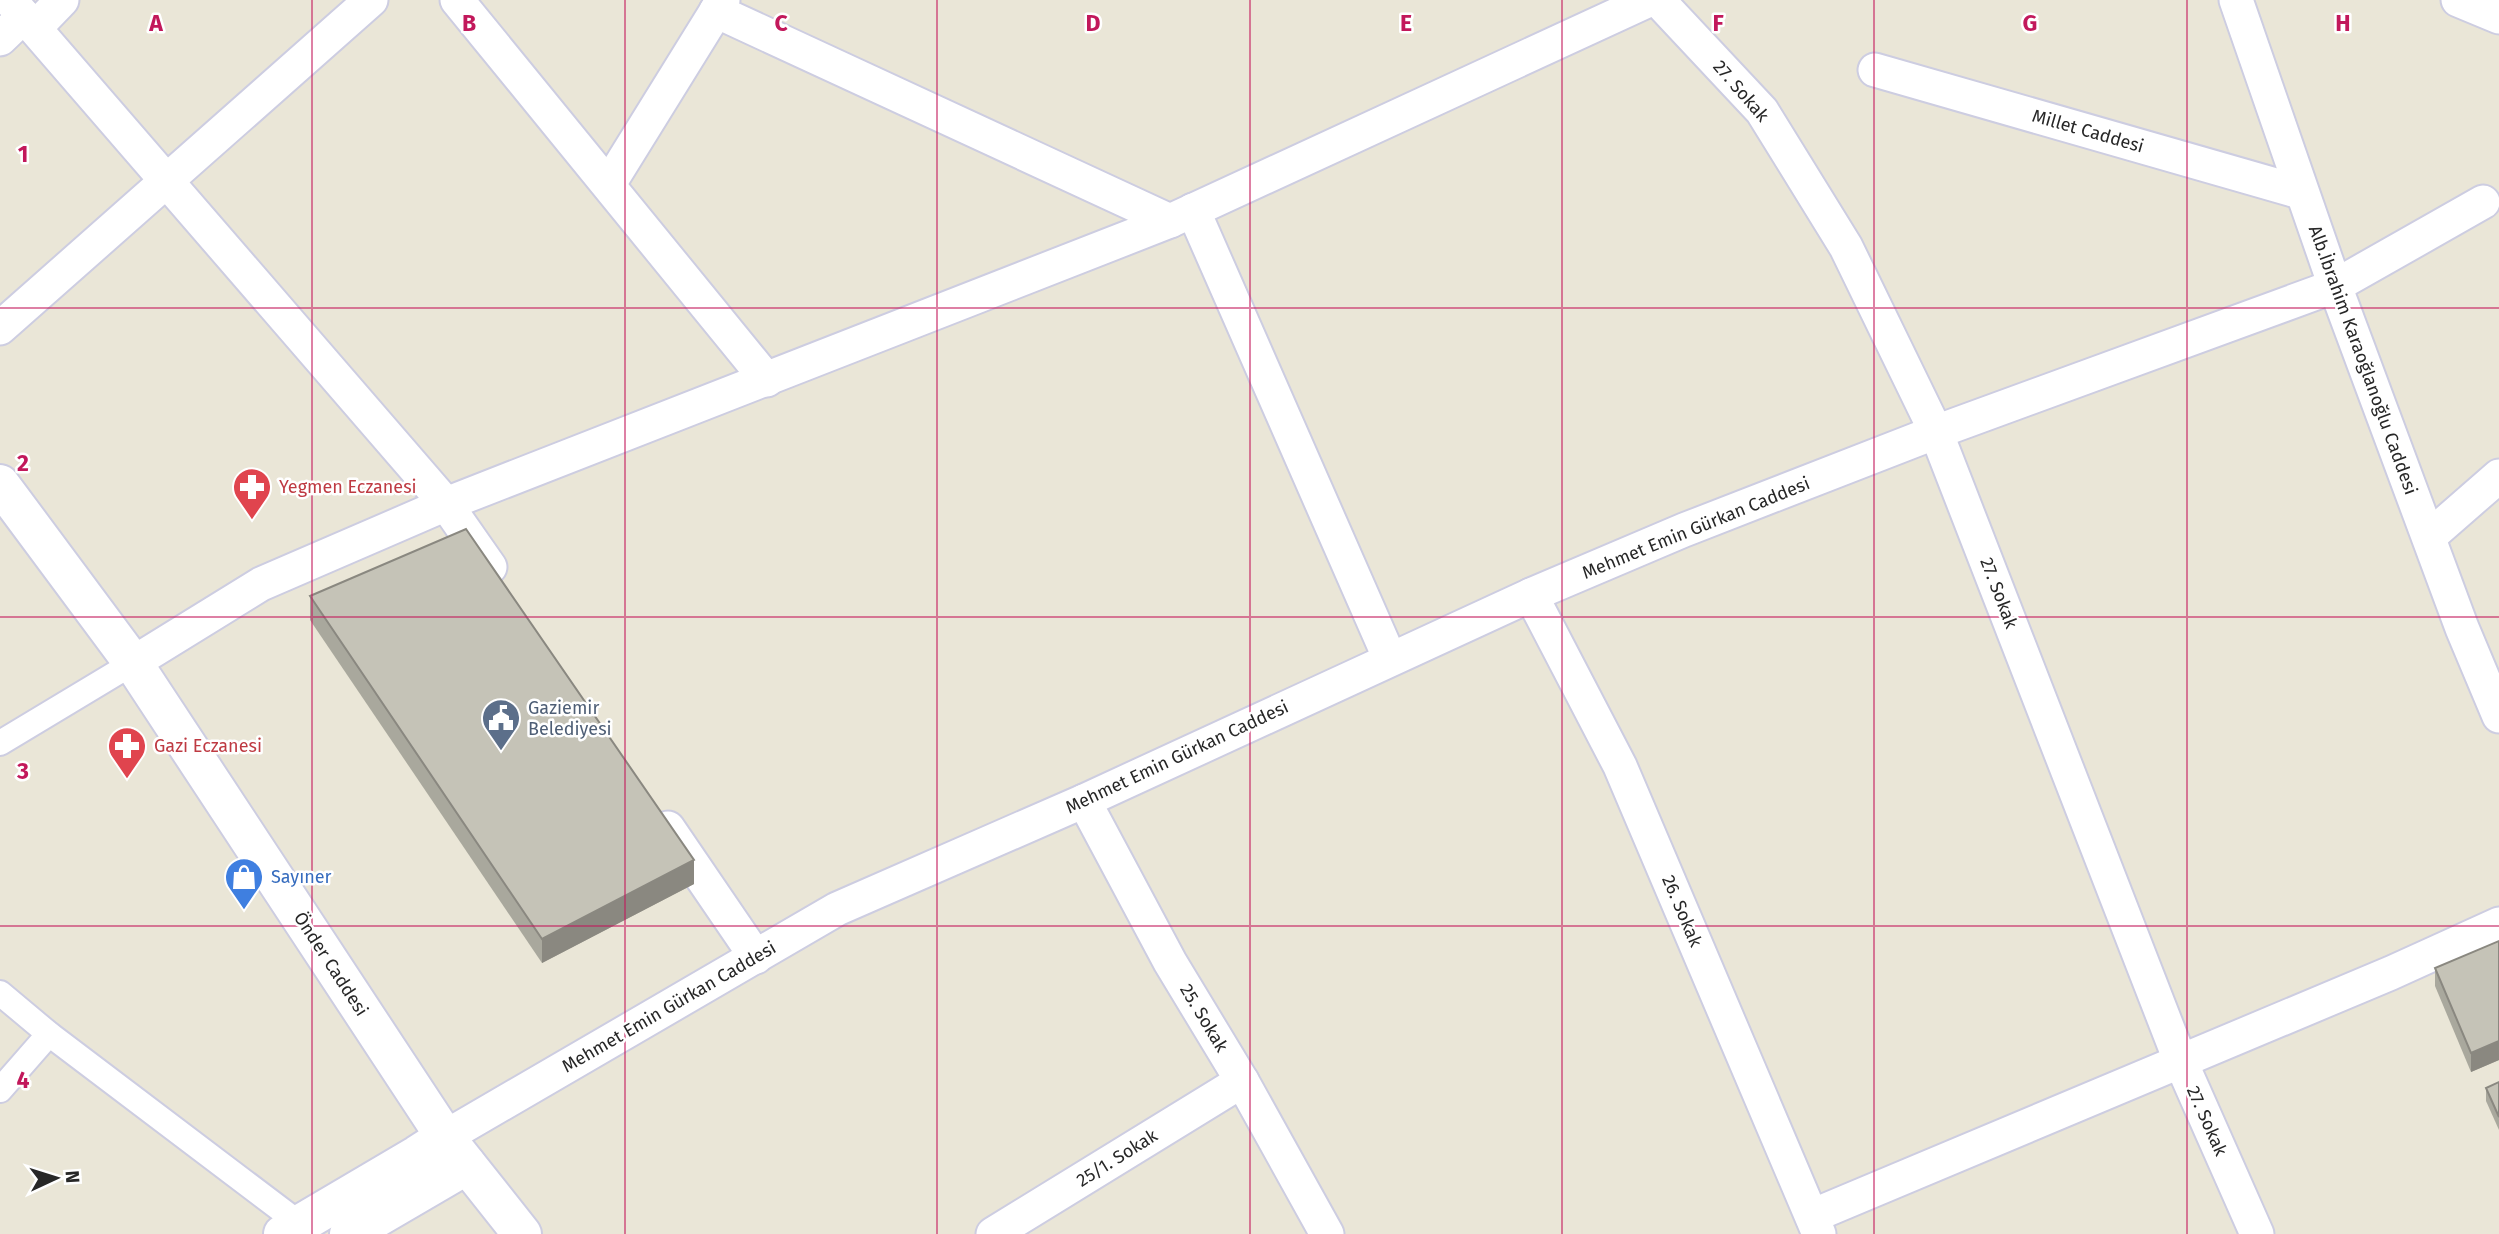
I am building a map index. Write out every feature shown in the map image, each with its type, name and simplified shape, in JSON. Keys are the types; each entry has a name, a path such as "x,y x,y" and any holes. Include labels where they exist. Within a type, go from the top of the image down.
{"street":[{"path":"0,39 23,15 62,0"},
{"path":"0,328 371,0"},
{"path":"0,743 261,584 446,504 1181,216 1650,0"},
{"name":"27. Sokak","path":"1658,0 1762,111 1846,247 1936,432 2180,1060 2257,1234"},
{"name":"Alb.İbrahim Karaoğlanoğlu Caddesi","path":"2236,0 2300,192 2462,628 2499,714"},
{"path":"2458,0 2499,18"},
{"path":"609,184 720,6 1181,216 1390,659"},
{"path":"473,7 609,184 767,380"},
{"path":"23,15 446,504 508,594"},
{"name":"Millet Caddesi","path":"1875,70 2300,192"},
{"name":"Mehmet Emin Gürkan Caddesi","path":"456,1151 756,957 837,909 1084,801 1531,595 1684,530 1936,432 2335,286 2483,202"},
{"path":"2429,537 2499,476"},
{"name":"Önder Caddesi","path":"0,484 133,663 456,1151 522,1234"},
{"name":"26. Sokak","path":"1531,595 1620,766 1816,1225"},
{"path":"648,798 756,957"},
{"name":"25. Sokak","path":"1084,801 1170,962 1242,1081 1327,1234"},
{"path":"1816,1225 2180,1060 2390,973 2499,924"},
{"path":"0,993 292,1229 406,1162 456,1151"},
{"path":"0,1090 49,1034"},
{"name":"25/1. Sokak","path":"993,1234 1242,1081"},
{"path":"349,1234 456,1151"}],"building":[{"name":"Gaziemir Belediyesi","path":"466,529 694,860 542,939 310,596"},
{"path":"2499,941 2499,1041 2471,1053 2435,968"},
{"path":"2499,1082 2499,1117 2486,1088"}],"place":[{"name":"Yegmen Eczanesi","path":"252,521"},
{"name":"Gaziemir Belediyesi","path":"501,752"},
{"name":"Gazi Eczanesi","path":"127,780"},
{"name":"Sayıner","path":"244,911"}]}
